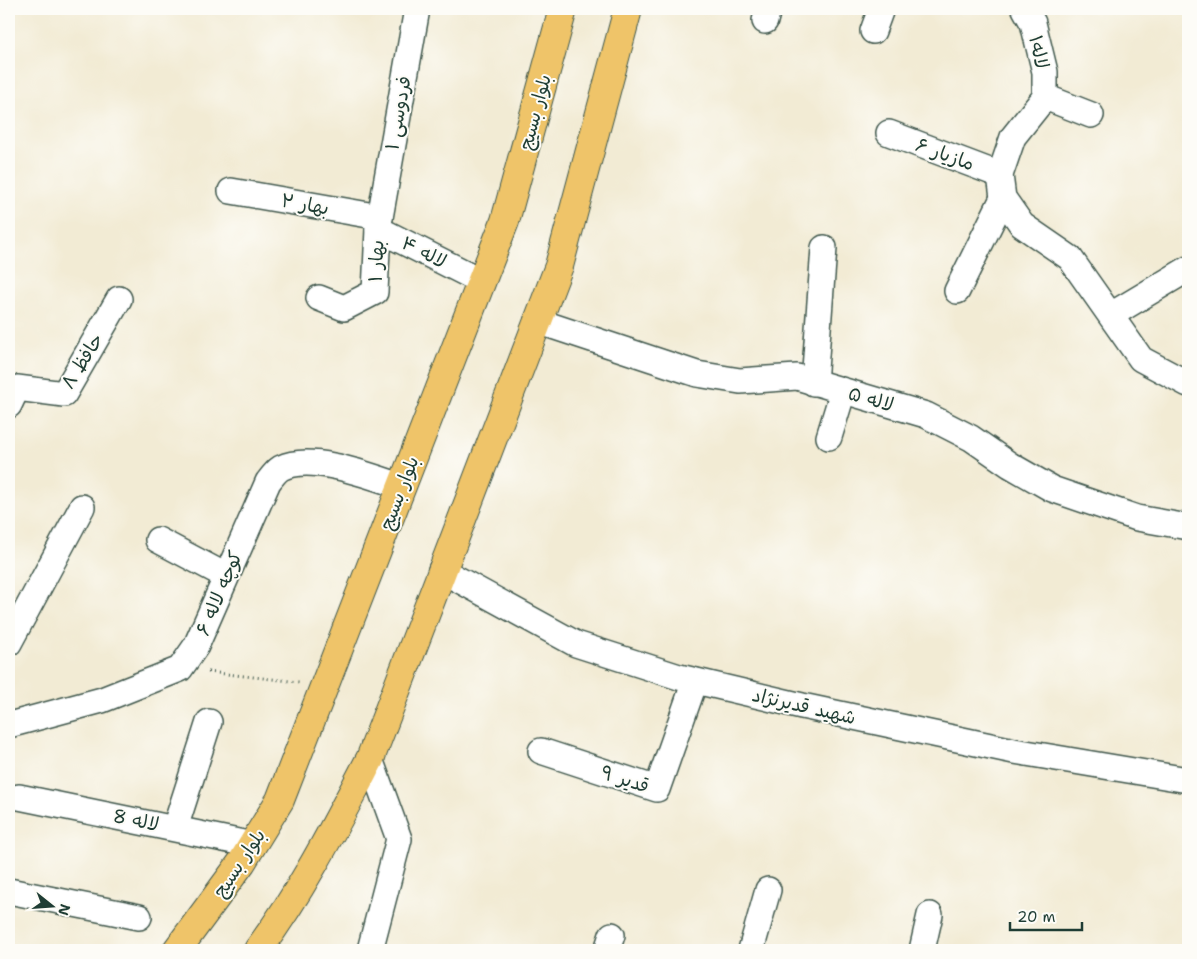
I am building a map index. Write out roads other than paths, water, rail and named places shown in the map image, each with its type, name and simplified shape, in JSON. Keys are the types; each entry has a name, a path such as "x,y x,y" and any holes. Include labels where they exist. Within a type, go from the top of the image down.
{"main road":[{"name":"بلوار بسیج","path":"177,950 253,845 280,800 505,221 563,9"},
{"path":"258,950 281,918 370,759 559,266 630,13"}],"street":[{"name":"فردوسی ۱","path":"379,223 417,9"},
{"name":"لاله۱","path":"1025,9 1033,23 1045,72 1045,97"},
{"path":"957,291 1002,186 1013,137 1045,97 1091,115"},
{"name":"مازیار ۶","path":"889,133 1002,186"},
{"path":"1002,186 1022,224 1070,258 1141,359 1188,384"},
{"name":"بهار ۲","path":"231,191 379,223"},
{"name":"لاله ۴","path":"379,223 482,281"},
{"name":"بهار ۱","path":"319,298 344,308 375,292 379,223"},
{"path":"814,383 824,248"},
{"path":"1111,315 1188,269"},
{"name":"حافظ ۸","path":"9,404 17,388 64,394 119,300"},
{"name":"لاله ۵","path":"537,321 697,374 740,381 796,377 926,415 971,438 1010,465 1052,489 1137,518 1188,527"},
{"path":"829,437 843,391"},
{"name":"کوچه لاله ۶","path":"9,725 102,700 180,668 196,646 268,482 279,468 300,462 342,468 401,486"},
{"path":"9,643 82,507"},
{"path":"158,540 226,576"},
{"name":"شهید قدیرنژاد","path":"441,570 576,644 622,660 695,681 1014,751 1188,780"},
{"name":"قدیر ۹","path":"542,751 658,789 695,681"},
{"path":"175,828 209,722"},
{"path":"370,759 399,839 370,950"},
{"name":"لاله 8","path":"19,796 253,845"},
{"path":"751,950 768,890"},
{"path":"9,891 140,917"},
{"path":"922,950 930,915"}]}
